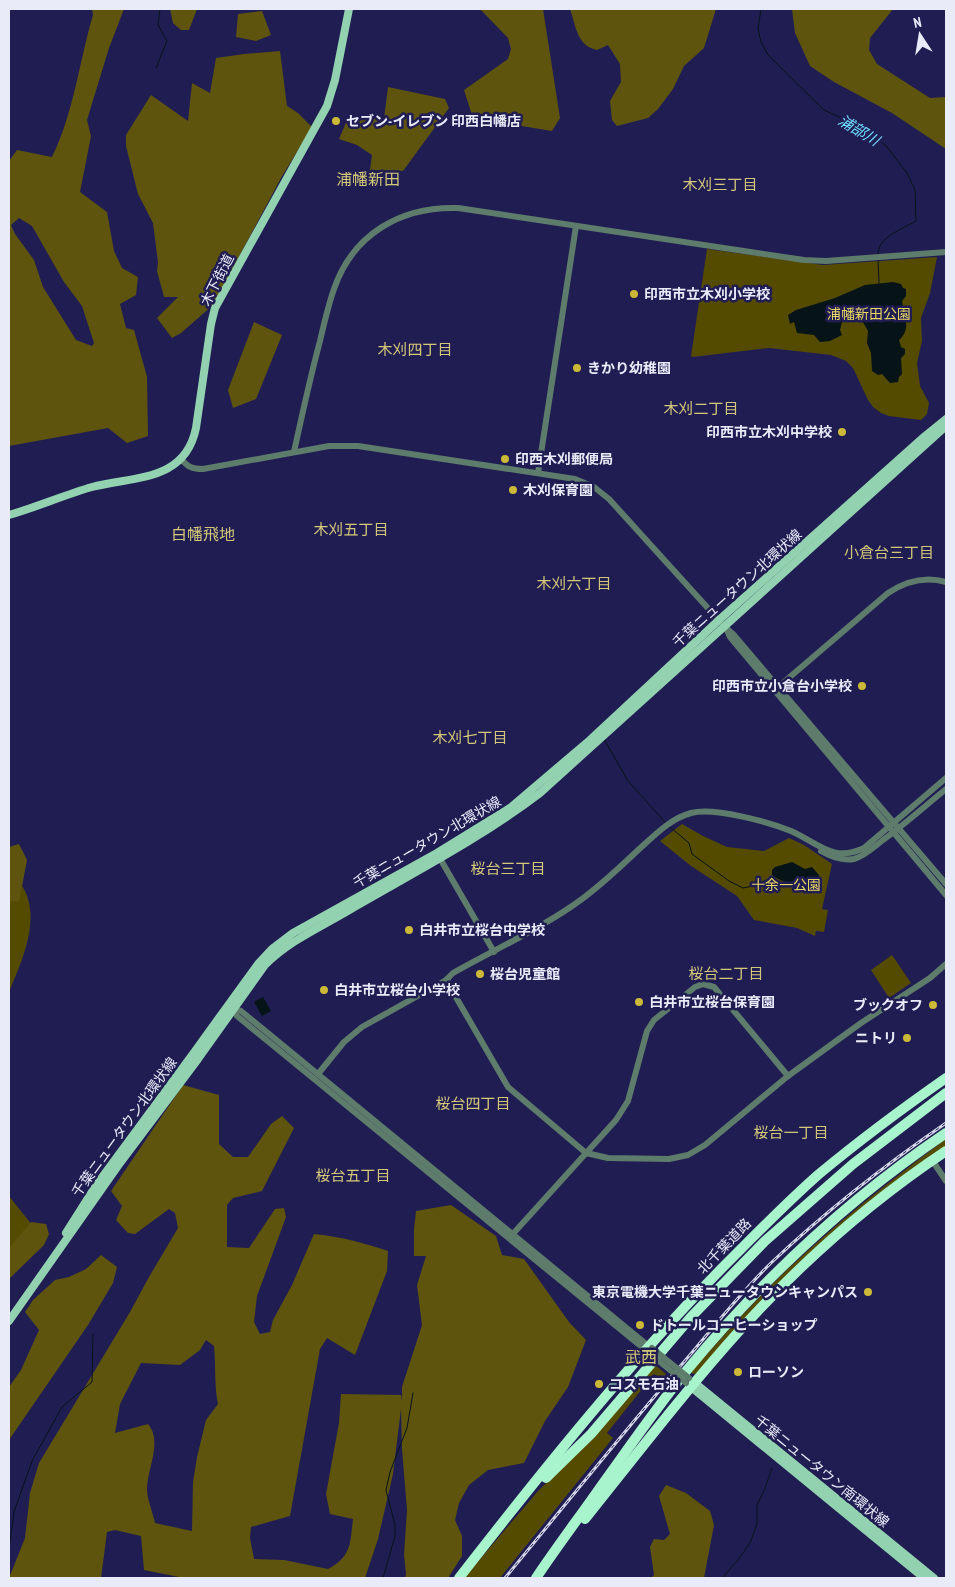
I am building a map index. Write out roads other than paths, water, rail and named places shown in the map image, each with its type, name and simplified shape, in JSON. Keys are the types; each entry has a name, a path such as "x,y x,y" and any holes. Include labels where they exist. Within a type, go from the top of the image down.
{"highway":[{"name":"北千葉道路","path":"460,1578 494,1534 649,1349 756,1234 796,1195 876,1129 946,1078"},
{"name":"北千葉道路","path":"494,1534 549,1474 591,1434 691,1317 765,1241 853,1164 946,1093"},
{"path":"536,1578 652,1415 726,1326 769,1281 822,1232 878,1184 946,1133"},
{"path":"536,1578 690,1383 741,1329 804,1265 868,1209 946,1151"}],"main road":[{"name":"木下街道","path":"9,515 93,487 160,473 174,465 188,450 195,436 215,308 327,106 335,80 350,9"},
{"name":"千葉ニュータウン北環状線","path":"59,1248 72,1221 97,1184 264,957 293,933 495,826 540,793 725,627 946,419"},
{"name":"千葉ニュータウン北環状線","path":"9,1321 59,1248 233,1008 265,965 276,954 305,934 350,910 438,855 498,816 535,788 590,740 719,620 930,435 946,426"},
{"name":"千葉ニュータウン南環状線","path":"690,1383 924,1578"},
{"name":"千葉ニュータウン南環状線","path":"690,1383 934,1578"}],"street":[{"path":"294,452 333,291 349,259 356,249 378,229 417,211 432,208 452,208 804,260 826,261 946,252"},
{"path":"538,473 576,226"},
{"path":"181,459 194,469 203,469 329,446 358,446 580,480 600,490 725,627 734,634 776,688 894,827 946,884"},
{"path":"776,688 898,586 912,581 928,579 946,582"},
{"path":"318,1074 344,1042 362,1027 446,980 453,973 484,955 494,952 576,904 608,879 671,821 688,814 704,811 730,814 792,832 816,846 828,856 852,859 867,853 946,778"},
{"path":"894,827 946,789"},
{"path":"894,827 946,895"},
{"path":"438,855 494,952"},
{"path":"446,980 508,1086 586,1153 608,1158 669,1159 688,1154 705,1145 788,1076 861,1023 930,978 946,964"},
{"path":"511,1236 616,1120 628,1101 647,1032 654,1020 698,985 707,984 714,987 788,1076"},
{"path":"233,1008 241,1011 318,1074 511,1236"},
{"path":"233,1008 237,1016 511,1236 690,1383"},
{"path":"932,1160 946,1181"}],"waterway":[{"path":"156,68 167,41 158,25 160,9"},
{"name":"浦部川","path":"761,9 758,29 761,42 768,55 824,110 872,134 887,147 907,173 915,190 916,221 886,238 879,249 878,255"},
{"name":"浦部川","path":"878,259 879,283"},
{"path":"604,739 628,781 665,822"},
{"path":"670,827 689,843 692,854 729,881 743,888 753,886 773,877"},
{"path":"9,1550 14,1512 32,1461 62,1407 92,1382 93,1334"},
{"path":"383,1578 395,1536 395,1525 386,1490 390,1472 407,1428 413,1393"},
{"path":"722,1578 750,1543 757,1524 757,1505 772,1468"}],"railway":[{"path":"505,1578 642,1411 761,1273 792,1243 878,1172 946,1123"}],"place":[{"name":"セブン-イレブン 印西白幡店","path":"336,121"},
{"name":"印西市立木刈小学校","path":"634,294"},
{"name":"きかり幼稚園","path":"577,368"},
{"name":"印西市立木刈中学校","path":"842,432"},
{"name":"印西木刈郵便局","path":"505,459"},
{"name":"木刈保育園","path":"513,490"},
{"name":"印西市立小倉台小学校","path":"862,686"},
{"name":"白井市立桜台中学校","path":"409,930"},
{"name":"桜台児童館","path":"480,974"},
{"name":"白井市立桜台小学校","path":"324,990"},
{"name":"白井市立桜台保育園","path":"639,1002"},
{"name":"ブックオフ","path":"933,1005"},
{"name":"ニトリ","path":"907,1038"},
{"name":"東京電機大学千葉ニュータウンキャンパス","path":"868,1292"},
{"name":"ドトールコーヒーショップ","path":"640,1325"},
{"name":"ローソン","path":"738,1372"},
{"name":"コスモ石油","path":"599,1384"}],"district":[{"name":"浦幡新田","path":"368,179"},
{"name":"木刈三丁目","path":"720,184"},
{"name":"木刈四丁目","path":"415,349"},
{"name":"木刈二丁目","path":"701,408"},
{"name":"木刈五丁目","path":"351,529"},
{"name":"白幡飛地","path":"203,534"},
{"name":"小倉台三丁目","path":"889,552"},
{"name":"木刈六丁目","path":"574,583"},
{"name":"木刈七丁目","path":"470,737"},
{"name":"桜台三丁目","path":"508,868"},
{"name":"桜台二丁目","path":"726,973"},
{"name":"桜台四丁目","path":"473,1103"},
{"name":"桜台一丁目","path":"791,1132"},
{"name":"桜台五丁目","path":"353,1175"},
{"name":"武西","path":"641,1357"}],"park label":[{"name":"浦幡新田公園","path":"869,314"},
{"name":"十余一公園","path":"786,885"}]}
